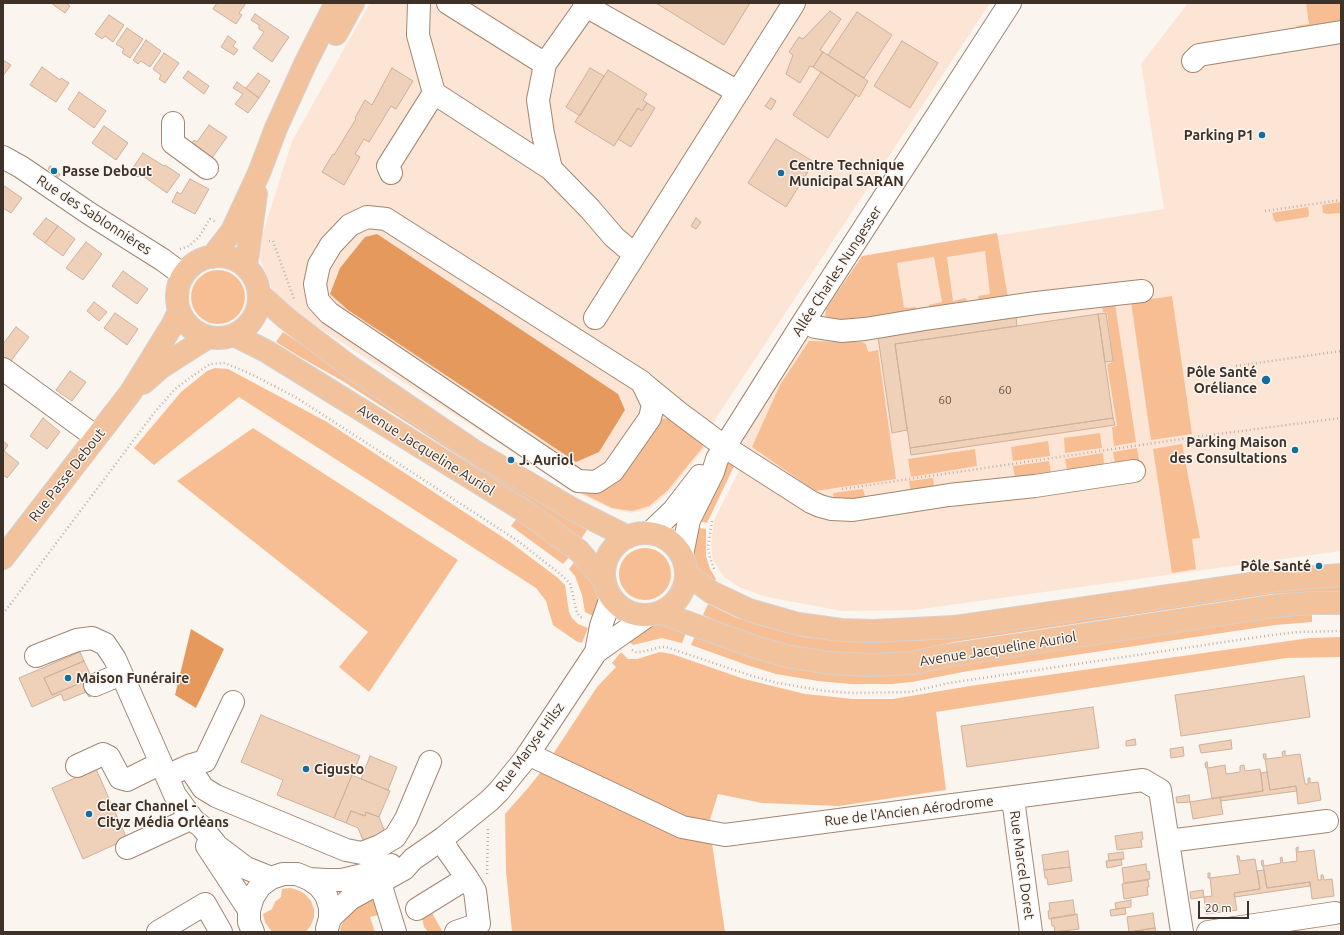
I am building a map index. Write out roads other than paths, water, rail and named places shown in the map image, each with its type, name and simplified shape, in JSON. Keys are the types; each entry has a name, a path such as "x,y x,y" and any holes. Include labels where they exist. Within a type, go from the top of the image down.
{"main road":[{"path":"212,257 232,259 246,266 253,274 259,294 259,304 256,314 250,323 243,330 234,335 222,338 201,335 188,325 180,311 177,299 178,287 183,275 191,267 212,257 232,231 259,173 282,114 336,3"},
{"path":"282,114 337,33 353,3"},
{"path":"246,266 259,173"},
{"name":"Avenue Jacqueline Auriol","path":"259,294 287,319 349,366 474,451 556,500 628,537"},
{"name":"Rue Passe Debout","path":"3,558 131,392 180,311"},
{"name":"Avenue Jacqueline Auriol","path":"234,335 266,351 523,510 579,552 608,589"},
{"name":"Rue Passe Debout","path":"131,392 160,368 209,337"},
{"path":"650,533 669,540 676,547 684,564 686,584 677,601 654,614 633,614 621,608 608,589 604,572 609,555 620,542 628,537 650,533"},
{"name":"Avenue Jacqueline Auriol","path":"684,564 711,592 749,610 798,624 841,630 874,632 954,627 1277,580 1341,575"},
{"name":"Avenue Jacqueline Auriol","path":"654,614 755,648 786,656 829,663 871,665 913,662 954,654 1275,606 1312,603 1341,603"}],"street":[{"path":"419,3 418,35 434,93 551,169 590,209 614,237 635,255"},
{"path":"448,3 544,64"},
{"path":"595,318 794,3"},
{"name":"Allée Charles Nungesser","path":"684,564 689,520 714,472 721,453 804,321 1010,3"},
{"path":"551,169 543,134 538,100 544,64 585,5 738,92"},
{"path":"1193,61 1199,54 1341,32"},
{"path":"391,173 388,166 434,93"},
{"path":"174,123 173,143 207,168"},
{"name":"Rue des Sablonnières","path":"3,157 21,167 90,214 164,260 183,275"},
{"path":"642,382 653,405 650,418 613,471 596,482 578,481 330,313 318,300 315,284 319,265 331,245 350,225 368,217 386,219 642,382 678,412 721,453 820,506 842,510 853,510 949,495 1035,486 1134,471"},
{"path":"804,321 815,327 841,331 865,329 1013,306 1142,291"},
{"path":"3,369 96,437"},
{"name":"Allée Charles Nungesser","path":"650,533 673,511 694,485 705,468 721,453"},
{"path":"596,652 608,589"},
{"path":"596,652 654,614"},
{"path":"36,656 77,640 92,638 104,644 115,660 122,674 175,795 193,820 201,826 217,846 246,868 271,878"},
{"name":"Rue Maryse Hilsz","path":"328,925 350,899 404,869 413,859 442,840 499,791 528,754 596,652"},
{"path":"95,685 122,674"},
{"path":"77,766 103,754 109,757 120,778 127,780 205,761 233,702"},
{"name":"Rue de l'Ancien Aérodrome","path":"528,754 682,827 725,835 862,816 1013,799 1143,780 1160,790 1182,932"},
{"path":"191,765 195,776 203,788 216,796 346,850 362,854 395,837 406,819 430,762"},
{"name":"Rue Marcel Doret","path":"1013,799 1031,932"},
{"path":"127,848 193,820"},
{"path":"193,820 194,828 249,910"},
{"path":"1168,841 1326,821"},
{"path":"442,840 474,891 479,924 456,932"},
{"name":"Rue Maryse Hilsz","path":"271,878 283,874 297,874 309,878 342,880 367,874 399,862 413,859"},
{"path":"253,932 249,910 252,897 260,886 271,878"},
{"path":"309,878 319,886 326,895 330,907 328,925"},
{"path":"417,909 467,878"},
{"path":"380,883 395,932"},
{"path":"158,932 205,904 221,932"},
{"path":"1208,932 1335,913"}],"place":[{"name":"Parking P1","path":"1262,135"},
{"name":"Passe Debout","path":"54,171"},
{"name":"Centre Technique Municipal SARAN","path":"781,173"},
{"name":"Pôle Santé Oréliance","path":"1266,380"},
{"name":"Parking Maison des Consultations","path":"1295,450"},
{"name":"J. Auriol","path":"511,460"},
{"name":"Pôle Santé","path":"1319,566"},
{"name":"Maison Funéraire","path":"68,678"},
{"name":"Cigusto","path":"306,769"},
{"name":"Clear Channel - Cityz Média Orléans","path":"89,814"}]}
